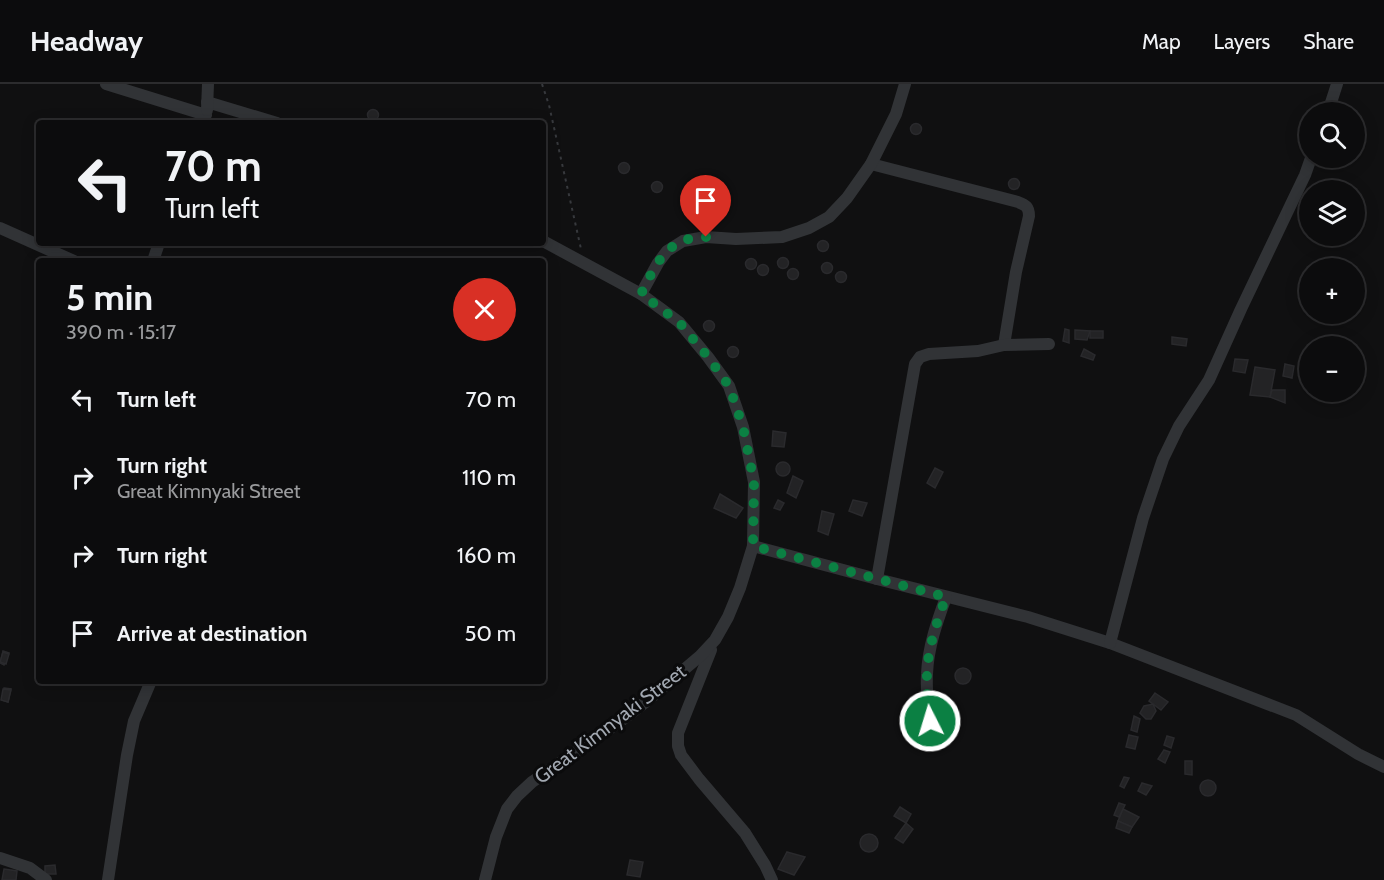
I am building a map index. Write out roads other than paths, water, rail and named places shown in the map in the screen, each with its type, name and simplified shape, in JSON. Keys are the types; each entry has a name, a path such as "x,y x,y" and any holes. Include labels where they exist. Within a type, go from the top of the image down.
{"street":[{"path":"106,84 206,114 253,120"},
{"path":"206,114 208,84"},
{"path":"641,294 667,251 682,241 706,237 736,239 782,237 809,228 829,217 847,198 871,164 896,114 904,84"},
{"path":"1331,102 1337,84"},
{"path":"871,164 1018,202 1029,209 1004,345"},
{"path":"1110,643 1143,518 1163,459 1179,426 1209,380 1307,168"},
{"path":"0,228 36,244"},
{"name":"Great Kimnyaki Street","path":"485,880 496,837 507,808 517,796 532,782 647,701 700,656 715,640 740,588 753,546 754,482 743,427 729,386 679,322 641,294 546,243"},
{"path":"40,246 67,258"},
{"path":"877,579 915,364 920,357 929,354 978,351 1004,345 1048,344"},
{"path":"753,546 1028,617 1110,643 1296,715 1358,754 1384,767"},
{"path":"930,721 927,692 928,660 931,642 946,597"},
{"path":"715,640 678,733 678,746 681,755 699,779 745,833 772,880"},
{"path":"108,880 134,721 150,684"},
{"path":"0,858 30,868 46,880"}]}
